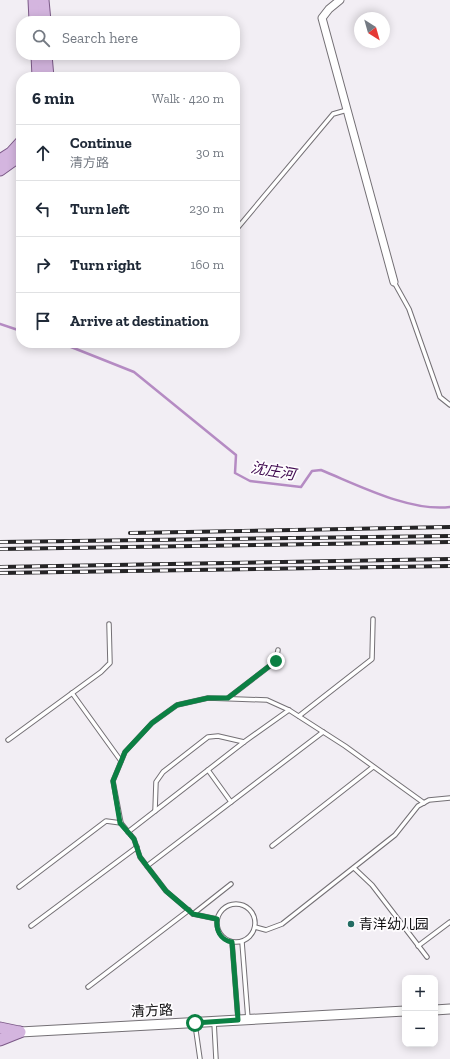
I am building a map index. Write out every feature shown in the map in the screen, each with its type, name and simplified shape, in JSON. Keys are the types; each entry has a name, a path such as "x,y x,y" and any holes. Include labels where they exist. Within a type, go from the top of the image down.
{"main road":[{"path":"34,0 35,16"},
{"path":"43,0 44,16"},
{"path":"37,60 38,72"},
{"path":"46,60 48,72"},
{"path":"0,160 12,153 16,148"},
{"path":"0,170 16,159"},
{"path":"0,1028 20,1032"},
{"path":"0,1040 20,1032"}],"street":[{"path":"340,0 329,9 322,18 394,282"},
{"path":"438,1010 450,1009"},
{"name":"清方路","path":"20,1032 402,1011"}],"lane":[{"path":"240,225 333,114 347,110"},
{"path":"394,282 409,309 440,396 450,405"},
{"path":"299,716 372,659 373,619"},
{"path":"8,740 72,693 110,662 109,624"},
{"path":"228,698 276,661 278,650"},
{"path":"72,693 121,760"},
{"path":"217,919 193,914 166,891 140,857 134,839 120,823 113,781 121,760 125,752 152,723 177,705 208,698 267,700 299,716 424,803"},
{"path":"128,832 244,742 289,710"},
{"path":"147,866 323,732"},
{"path":"155,811 156,782 163,772 208,737 218,736 244,742"},
{"path":"272,846 374,767"},
{"path":"208,770 231,802"},
{"path":"255,928 266,930 282,924 395,834 418,806 429,800 450,798"},
{"path":"19,887 106,821 120,823"},
{"path":"31,926 137,847"},
{"path":"354,868 372,885 427,957"},
{"path":"193,914 232,884"},
{"path":"230,905 243,905 255,918 255,928 251,936 242,942 232,942 222,938 218,932 217,919 224,908 230,905"},
{"path":"88,987 189,910"},
{"path":"418,946 450,922"},
{"path":"232,942 238,1020"},
{"path":"242,942 248,1020"},
{"path":"214,1022 216,1059"},
{"path":"195,1023 200,1059"}],"waterway":[{"name":"沈庄河","path":"0,324 16,329"},
{"name":"沈庄河","path":"74,348 134,372 236,455 235,473 250,481 301,487 312,471 321,470 368,490 401,501 434,507 450,507"}],"railway":[{"path":"130,533 450,527"},
{"path":"0,542 450,536"},
{"path":"0,549 450,542"},
{"path":"0,567 450,559"},
{"path":"0,573 450,566"}],"place":[{"name":"青洋幼儿园","path":"351,924"}],"route":[{"path":"195,1023 238,1020 232,942 222,938 218,932 217,919 193,914 166,891 140,857 134,839 120,823 113,781 125,752 152,723 177,705 208,698 228,698 276,661"}]}
